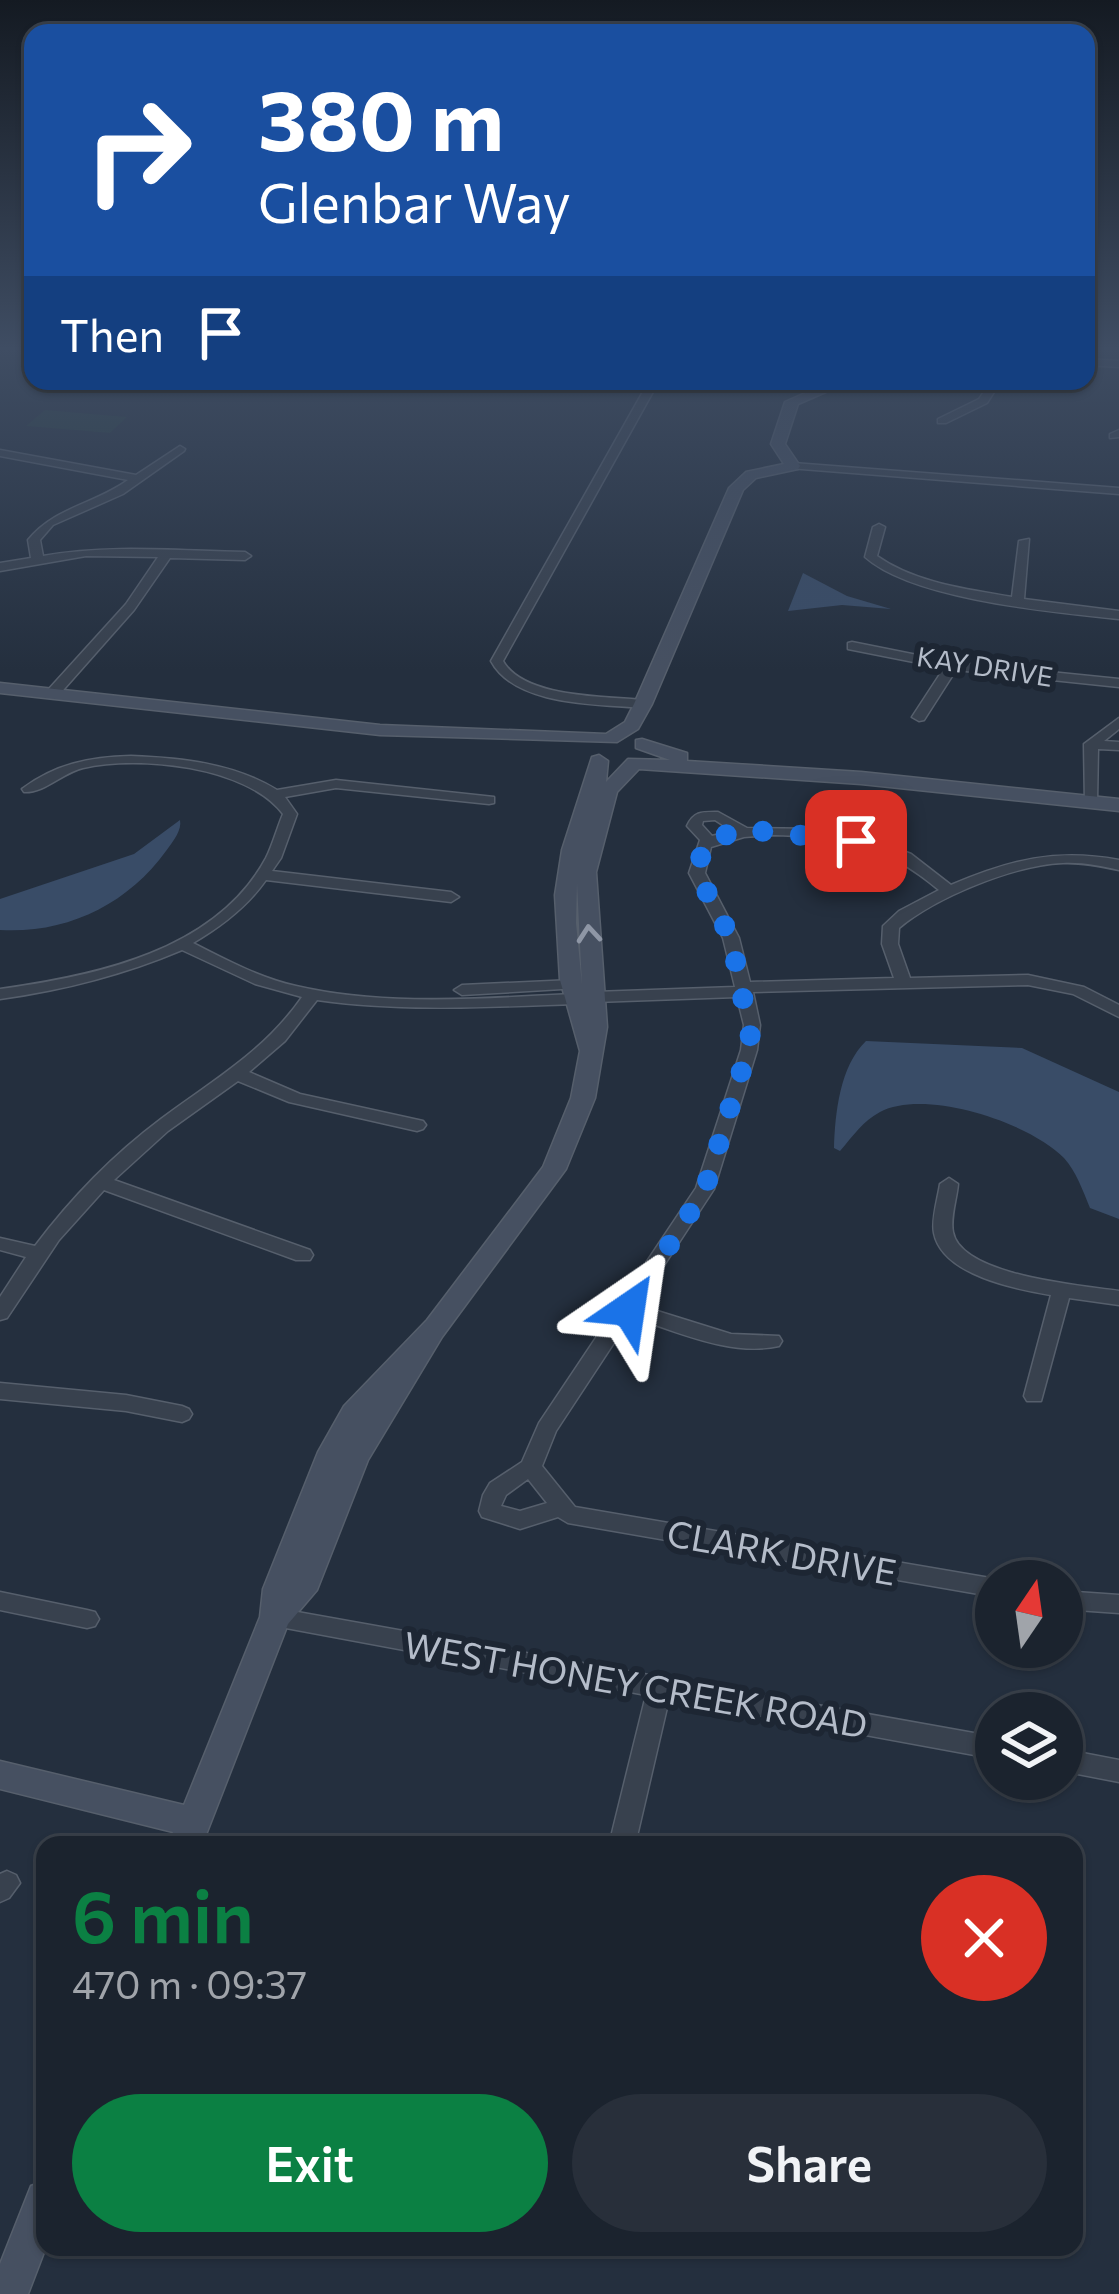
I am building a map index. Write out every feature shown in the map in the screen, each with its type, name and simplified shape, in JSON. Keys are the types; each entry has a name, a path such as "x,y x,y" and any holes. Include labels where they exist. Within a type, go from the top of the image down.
{"street":[{"path":"16,456 138,479"},
{"path":"37,559 34,540 44,526 138,479 170,456"},
{"path":"612,456 497,662 507,679 532,690 643,704"},
{"path":"786,456 793,466"},
{"path":"0,1775 189,1833 275,1617 302,1590 355,1457 375,1420 410,1378 436,1327 554,1169 583,1098 591,1050 579,1028 586,872 608,790 636,747 643,704 736,488 751,475 793,466 1119,491"},
{"path":"879,527 871,557 878,566 1017,602 1119,615"},
{"path":"1017,602 1025,542"},
{"path":"52,694 130,607 168,552"},
{"path":"0,567 37,559 168,552 245,556"},
{"name":"KAY DRIVE","path":"852,646 952,666 1119,683"},
{"path":"919,718 952,666"},
{"path":"0,688 442,741 562,749 636,747 861,778 1119,805"},
{"path":"1091,744 1119,722"},
{"path":"1090,802 1091,744"},
{"path":"1091,744 1119,746"},
{"path":"603,750 636,747"},
{"path":"584,992 566,872 603,750"},
{"path":"29,790 71,767 113,761 234,774 280,794 327,784 489,800"},
{"path":"0,994 102,976 181,943 225,916 265,875 290,814 280,794"},
{"path":"707,842 694,826 696,818 718,816 740,829 883,847 951,892"},
{"path":"707,842 740,829"},
{"path":"564,1511 531,1467 546,1429 705,1189 749,1050 752,1024 731,938 697,873 707,842"},
{"path":"903,981 890,944 891,926 904,913 951,892 1054,859 1119,865"},
{"path":"265,875 451,898"},
{"path":"181,943 242,975 312,994 430,1003 584,992 1028,980 1078,990 1119,1012"},
{"path":"0,1313 34,1252 100,1182 164,1125 287,1035 312,994"},
{"path":"238,1073 295,1098 417,1125"},
{"path":"100,1182 303,1255"},
{"path":"949,1184 942,1228 957,1258 984,1271 1119,1298"},
{"path":"0,1244 34,1252"},
{"path":"1034,1396 1062,1288"},
{"path":"629,1309 731,1341 772,1341"},
{"path":"0,1391 126,1403 182,1414"},
{"name":"CLARK DRIVE","path":"531,1467 499,1486 490,1497 490,1510 520,1520 564,1511 975,1584"},
{"path":"0,1601 87,1619"},
{"path":"1083,1601 1119,1604"},
{"name":"WEST HONEY CREEK ROAD","path":"275,1617 975,1744"},
{"path":"624,1836 660,1687"},
{"path":"1083,1764 1119,1771"},
{"path":"8,2294 36,2223"}],"water":[{"path":"803,573 847,596 891,609 842,605 788,611"},
{"path":"180,820 174,839 150,870 114,901 48,927 0,930 0,899 134,854"},
{"path":"866,1041 1022,1048 1119,1092 1119,1219 1090,1208 1072,1169 1048,1145 977,1113 923,1104 900,1106 868,1120 840,1151 834,1148 845,1077"}],"route":[{"path":"629,1309 705,1189 751,1040 751,1017 731,938 697,873 704,844 740,829 856,841"}]}
